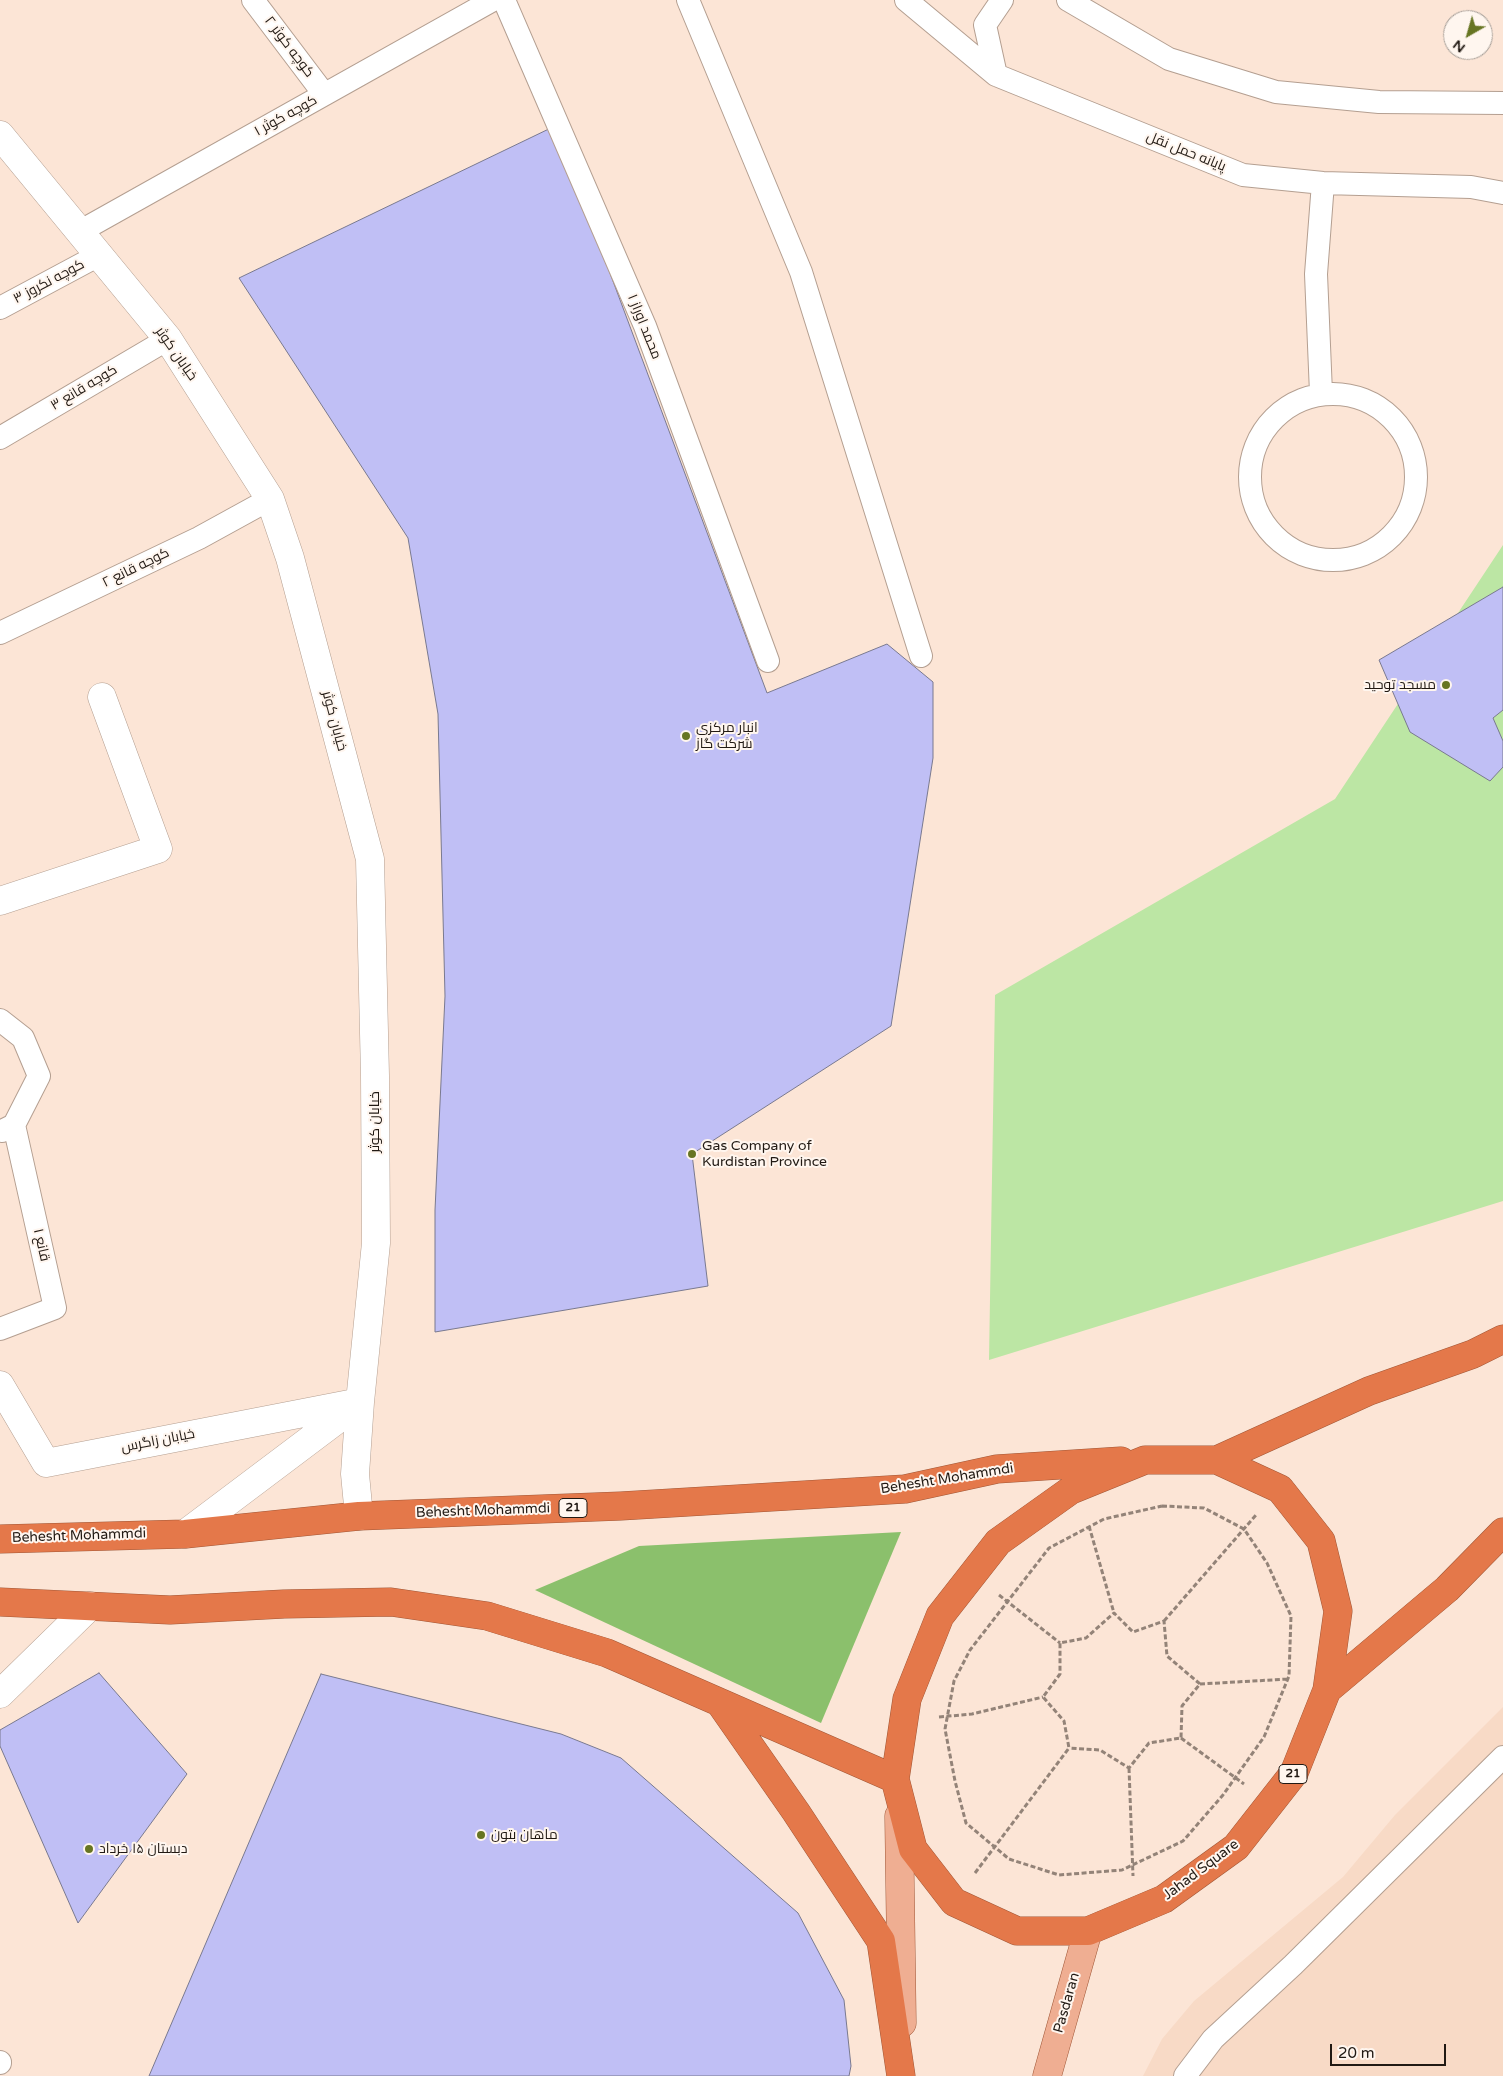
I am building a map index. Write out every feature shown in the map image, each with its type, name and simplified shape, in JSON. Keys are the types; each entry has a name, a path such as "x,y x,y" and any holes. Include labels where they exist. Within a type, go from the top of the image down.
{"highway":[{"name":"21","path":"1216,1460 1369,1391 1473,1354 1503,1339"},
{"name":"Jahad Square","path":"1145,1460 1216,1460 1280,1489 1321,1542 1338,1611 1328,1683 1294,1773 1236,1848 1164,1899 1088,1931 1017,1931 954,1902 912,1849 897,1788 907,1699 940,1616 998,1542 1071,1490 1145,1460"},
{"name":"Behesht Mohammdi","path":"0,1538 184,1534 359,1516 621,1506 905,1489 997,1469 1145,1460"},
{"name":"21","path":"1328,1683 1447,1589 1503,1532"},
{"path":"0,1602 170,1610 284,1604 391,1602 487,1616 607,1653 720,1703 897,1788"},
{"path":"720,1703 796,1812 881,1941 902,2076"}],"main road":[{"path":"897,1788 902,2076"},
{"name":"Pasdaran","path":"1047,2076 1088,1931"}],"street":[{"name":"خیابان کوثر","path":"0,135 168,338 270,499 290,558 370,859 375,1076 376,1243 360,1402 355,1474 359,1516"},
{"path":"0,901 158,849 102,697"},
{"name":"خیابان زاگرس","path":"0,1385 46,1464 360,1402"},
{"path":"184,1534 360,1402"},
{"path":"0,1694 90,1606"}],"lane":[{"name":"کوچه کوثر ۲","path":"253,0 324,94"},
{"name":"کوچه کوثر ۱","path":"79,232 493,0"},
{"name":"محمد اوراز ۱","path":"504,0 646,326 768,661"},
{"path":"688,0 801,272 921,656"},
{"name":"پایانه حمل نقل","path":"906,0 996,75 1243,175 1323,183 1471,187 1503,193"},
{"path":"996,75 985,25 1002,0"},
{"path":"1068,0 1169,59 1276,92 1380,102 1503,103"},
{"path":"1321,393 1316,274 1323,183"},
{"name":"کوچه نکروز ۳","path":"0,308 99,255"},
{"name":"کوچه قانع ۳","path":"0,438 168,338"},
{"path":"1321,393 1357,396 1384,410 1406,436 1416,468 1415,497 1400,529 1376,550 1350,560 1325,561 1300,555 1270,533 1253,506 1248,471 1256,440 1281,410 1321,393"},
{"name":"کوچه قانع ۲","path":"0,633 199,538 270,499"},
{"path":"0,1020 23,1038 39,1076 7,1128"},
{"name":"قانع ۱","path":"0,1328 55,1308 7,1128"},
{"path":"1185,2076 1213,2039 1292,1965 1503,1757"}],"path":[{"path":"1071,1490 1090,1526 1114,1613 1133,1632 1164,1621 1280,1489"},
{"path":"1162,1506 1204,1508 1244,1529 1267,1563 1291,1616 1288,1679 1264,1737 1223,1795 1183,1841 1122,1870 1059,1875 1009,1858 966,1823 944,1729 954,1681 966,1657 1049,1548 1104,1519 1162,1506"},
{"path":"972,1574 1060,1643 1086,1638 1114,1613"},
{"path":"1164,1621 1168,1656 1200,1684 1288,1679 1328,1683"},
{"path":"904,1720 972,1714 1043,1697 1060,1674 1060,1643"},
{"path":"1181,1738 1182,1706 1200,1684"},
{"path":"954,1902 1069,1748 1064,1720 1043,1697"},
{"path":"1135,1912 1129,1768 1150,1743 1181,1738 1271,1803"},
{"path":"1069,1748 1100,1750 1129,1768"}],"shaded area":[{"path":"1503,1707 1503,2076 1143,2076 1162,2039 1194,2001 1343,1877 1395,1815"}],"green space":[{"path":"1503,545 1503,1201 989,1360 995,995 1335,799"},
{"path":"901,1532 821,1723 535,1590 639,1546"}],"building":[{"name":"انبار مرکزی شرکت گاز","path":"555,126 767,693 887,644 933,682 933,758 891,1026 692,1154 708,1286 435,1332 435,1210 445,996 438,714 408,538 239,278"},
{"name":"مسجد توحید","path":"1503,587 1503,710 1493,718 1503,741 1503,767 1490,781 1410,732 1379,660"},
{"name":"دبستان ۱۵ خرداد","path":"99,1673 187,1774 78,1923 0,1746 0,1730"},
{"name":"ماهان بتون","path":"321,1674 561,1734 621,1758 798,1913 844,2000 851,2066 849,2076 149,2076"}],"place":[{"name":"مسجد توحید","path":"1446,685"},
{"name":"انبار مرکزی شرکت گاز","path":"686,736"},
{"name":"Gas Company of Kurdistan Province","path":"692,1154"},
{"name":"ماهان بتون","path":"481,1835"},
{"name":"دبستان ۱۵ خرداد","path":"89,1849"}]}
